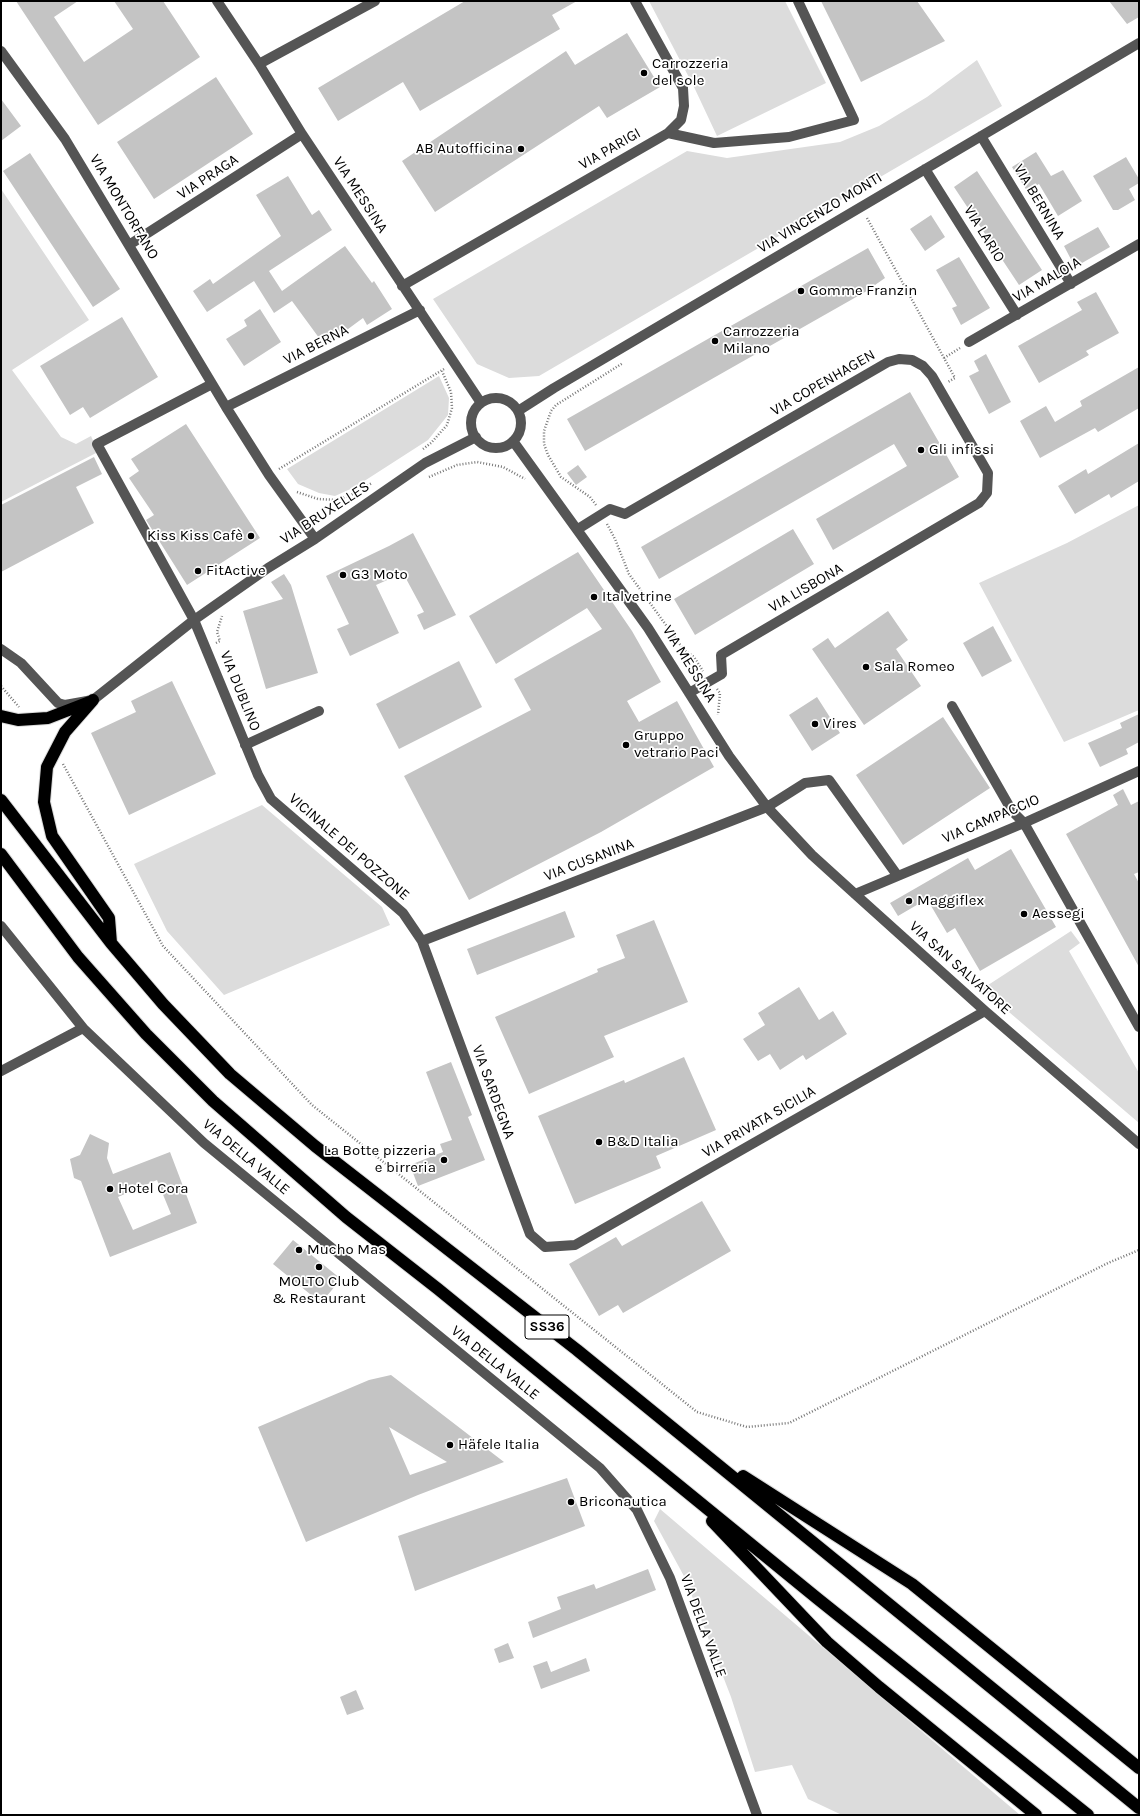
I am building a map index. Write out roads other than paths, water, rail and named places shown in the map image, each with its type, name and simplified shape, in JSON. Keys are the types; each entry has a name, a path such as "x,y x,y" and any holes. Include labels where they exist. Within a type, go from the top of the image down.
{"highway":[{"path":"1,716 18,720 48,718 93,700"},
{"path":"93,700 65,732 47,767 44,802 52,836 109,918 111,943"},
{"name":"SS36","path":"1,800 111,943 163,1004 230,1074 315,1146 577,1350 1139,1808"},
{"name":"SS36","path":"1,854 78,957 146,1034 213,1101 346,1217 527,1361 678,1485 1088,1815"},
{"path":"694,1445 912,1584 1139,1768"},
{"path":"678,1485 827,1642 885,1692 1036,1815"}],"street":[{"name":"VIA MESSINA","path":"217,1 259,64 302,134 481,403"},
{"path":"259,64 374,1"},
{"name":"VIA PARIGI","path":"402,286 668,133 681,120 684,106 683,88 635,1"},
{"path":"668,133 714,143 789,137 854,120 798,1"},
{"name":"VIA VINCENZO MONTI","path":"518,411 554,388 1139,43"},
{"name":"VIA MONTORFANO","path":"1,51 65,139 226,407 269,475 314,539"},
{"name":"VIA PRAGA","path":"129,245 302,134"},
{"name":"VIA BERNINA","path":"981,136 1071,284"},
{"name":"VIA LARIO","path":"925,169 1017,315"},
{"name":"VIA MALOIA","path":"970,342 1139,244"},
{"name":"VIA BERNA","path":"226,407 420,310"},
{"name":"VIA COPENHAGEN","path":"578,529 610,509 625,514 888,362 899,359 912,360 923,366 938,387 988,473 987,493 979,503 956,518"},
{"path":"194,620 97,444 212,384"},
{"path":"489,399 506,400 518,411 521,427 518,435 507,445 493,448 480,442 472,430 473,415 481,403 489,399"},
{"name":"VIA BRUXELLES","path":"93,700 194,620 268,568 314,539 425,463 476,436"},
{"name":"VIA MESSINA","path":"513,441 648,628 735,765 767,807"},
{"name":"VIA LISBONA","path":"689,693 722,674 721,655 956,518"},
{"name":"VIA DUBLINO","path":"194,620 258,774"},
{"path":"1,649 21,663 58,703 65,705 93,700"},
{"path":"952,706 1012,811 1024,823 1139,1027"},
{"path":"245,745 319,711"},
{"name":"VIA CAMPACCIO","path":"855,894 897,875 1024,823 1139,771"},
{"name":"VICINALE DEI POZZONE","path":"258,774 271,799 403,913 422,941"},
{"name":"VIA CUSANINA","path":"422,941 767,807 805,782 829,780 897,875"},
{"name":"VIA SAN SALVATORE","path":"767,807 803,846 855,894 985,1011 1139,1144"},
{"name":"VIA DELLA VALLE","path":"1,926 83,1028 204,1143 600,1468 637,1510 670,1578 757,1815"},
{"name":"VIA SARDEGNA","path":"422,941 530,1234 545,1247"},
{"name":"VIA PRIVATA SICILIA","path":"545,1247 575,1245 985,1011"},
{"path":"1,1072 83,1028"}],"place":[{"name":"Carrozzeria del sole","path":"644,73"},
{"name":"AB Autofficina","path":"521,149"},
{"name":"Gomme Franzin","path":"801,291"},
{"name":"Carrozzeria Milano","path":"715,341"},
{"name":"Gli infissi","path":"921,450"},
{"name":"Kiss Kiss Cafè","path":"251,536"},
{"name":"FitActive","path":"198,571"},
{"name":"G3 Moto","path":"343,575"},
{"name":"Italvetrine","path":"594,597"},
{"name":"Sala Romeo","path":"866,667"},
{"name":"Vires","path":"815,724"},
{"name":"Gruppo vetrario Paci","path":"626,745"},
{"name":"Maggiflex","path":"909,901"},
{"name":"Aessegi","path":"1024,914"},
{"name":"B&D Italia","path":"599,1142"},
{"name":"La Botte pizzeria e birreria","path":"444,1160"},
{"name":"Hotel Cora","path":"110,1189"},
{"name":"Mucho Mas","path":"299,1250"},
{"name":"MOLTO Club & Restaurant","path":"319,1267"},
{"name":"Häfele Italia","path":"450,1445"},
{"name":"Briconautica","path":"571,1502"}]}
